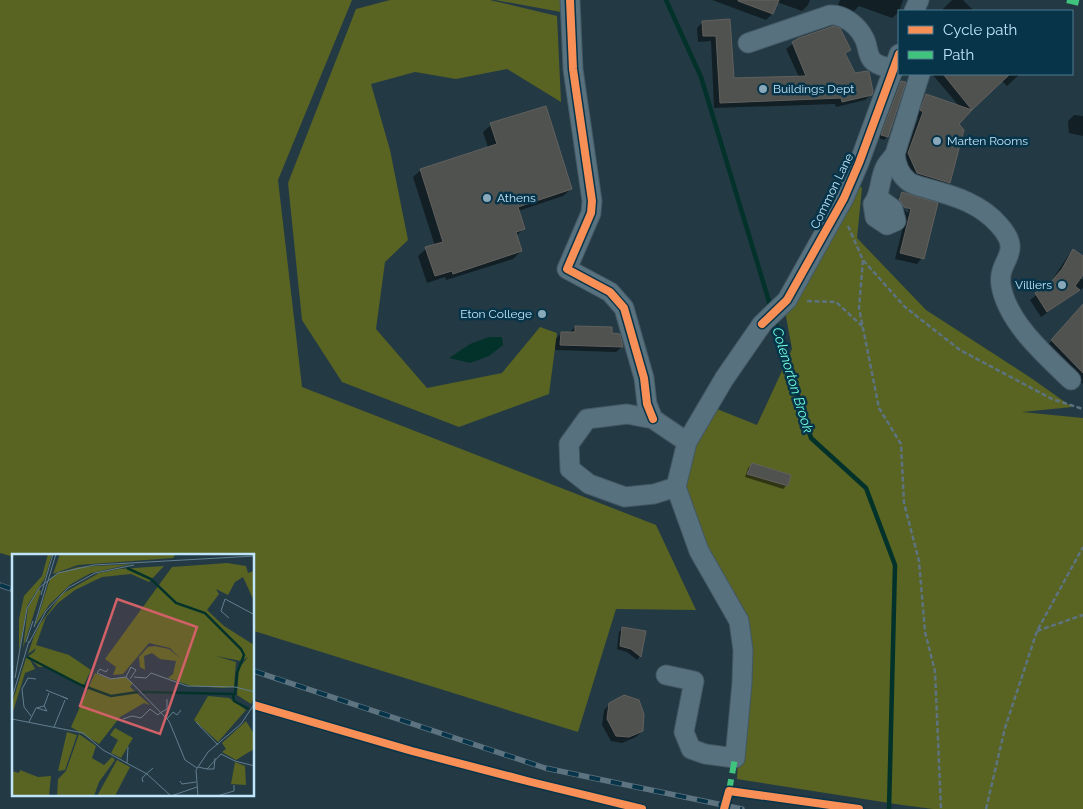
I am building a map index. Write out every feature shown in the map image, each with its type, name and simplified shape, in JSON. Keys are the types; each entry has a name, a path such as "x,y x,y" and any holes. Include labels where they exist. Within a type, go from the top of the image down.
{"street":[{"path":"570,0 573,69 592,201 591,213 567,269 610,292 624,308 644,378 647,404 653,419"},
{"path":"748,43 837,14 857,27 864,38 872,60 876,64 897,62"},
{"name":"Common Lane","path":"687,442 724,379 762,324 787,300 844,198 897,62"},
{"path":"878,198 885,167 895,154 920,75"},
{"path":"895,154 896,167 908,182 958,197 986,212 1000,226 1009,240 1011,251 1004,266 1001,283 1010,309 1025,332 1042,352 1071,380"},
{"path":"666,675 694,681 684,732 691,749 705,754 735,758 744,650 739,621 699,551 676,487 687,442 653,419 627,414 587,419 569,444 570,469 589,484 625,497 654,494 676,487"}],"path":[{"path":"844,198 849,229 863,260 905,307 960,350 1052,398 1082,409"},
{"path":"863,260 859,308 879,408 901,444 904,504 919,561 925,632 936,671 941,809"},
{"path":"787,300 836,302 863,327"},
{"path":"986,809 1005,728 1037,631 1083,547"},
{"path":"1037,631 1083,614"}],"green space":[{"path":"0,0 352,0 278,180 302,387 656,525 696,610 616,609 578,732 255,631 255,554 12,554 12,556 0,553"},
{"path":"390,0 490,0 557,16 561,102 507,69 456,79 415,72 371,84 390,150 408,240 385,262 376,329 427,388 502,373 540,327 557,333 549,394 459,427 342,382 302,320 288,183 356,9"},
{"path":"495,0 560,0 561,12"},
{"path":"856,184 862,188 857,238 926,310 1072,407 1022,412 1083,418 1083,809 933,809 737,779 742,625 712,567 683,491 690,457 712,407 757,425 792,349 785,311"}],"shaded area":[{"path":"489,337 502,337 503,345 489,356 470,363 449,358 470,344"}],"building":[{"path":"738,0 779,0 773,14"},
{"path":"730,19 734,78 806,76 792,42 834,26 840,28 851,50 845,53 855,73 869,72 873,91 872,95 842,102 841,98 720,103 716,36 703,36 702,21"},
{"path":"944,75 1009,75 972,110"},
{"path":"901,81 906,82 888,137 881,135"},
{"name":"Marten Rooms","path":"926,94 972,110 959,124 964,130 950,183 917,173 908,153 923,112 920,110"},
{"name":"Athens","path":"546,106 572,189 518,207 525,229 516,232 522,251 453,274 452,271 435,276 425,247 443,242 420,169 497,144 490,123"},
{"path":"902,192 938,203 924,259 900,253 911,209 904,207 899,199"},
{"name":"Villiers","path":"1073,249 1083,256 1083,275 1075,286 1080,290 1047,312 1035,293 1050,283 1062,269"},
{"name":"Villiers","path":"1083,304 1083,373 1051,340"},
{"path":"575,326 612,327 612,333 620,334 623,347 560,345 561,332 575,332"},
{"path":"752,463 791,475 788,486 747,474"},
{"path":"622,627 646,631 641,657 631,649 620,646"},
{"path":"624,695 639,700 644,714 643,731 629,737 616,736 607,719 609,703"}],"waterway":[{"name":"Colenorton Brook","path":"666,0 701,77 771,308"},
{"name":"Colenorton Brook","path":"774,318 811,438 866,488 895,565 889,809"}],"railway":[{"path":"0,585 12,589"},
{"path":"255,671 545,768 742,809"}],"marked path":[{"path":"1067,0 1083,4"},
{"path":"729,791 735,758"}],"cycle path":[{"path":"570,0 573,69 592,201 591,213 567,269 610,292 624,308 644,378 647,404 653,419"},
{"path":"762,324 787,300 844,198 859,163 898,57"},
{"path":"255,705 412,751 642,809"},
{"path":"724,809 729,791 859,809"}],"place":[{"name":"Buildings Dept","path":"763,89"},
{"name":"Marten Rooms","path":"937,141"},
{"name":"Athens","path":"487,198"},
{"name":"Villiers","path":"1062,285"},
{"name":"Eton College","path":"542,314"}]}
